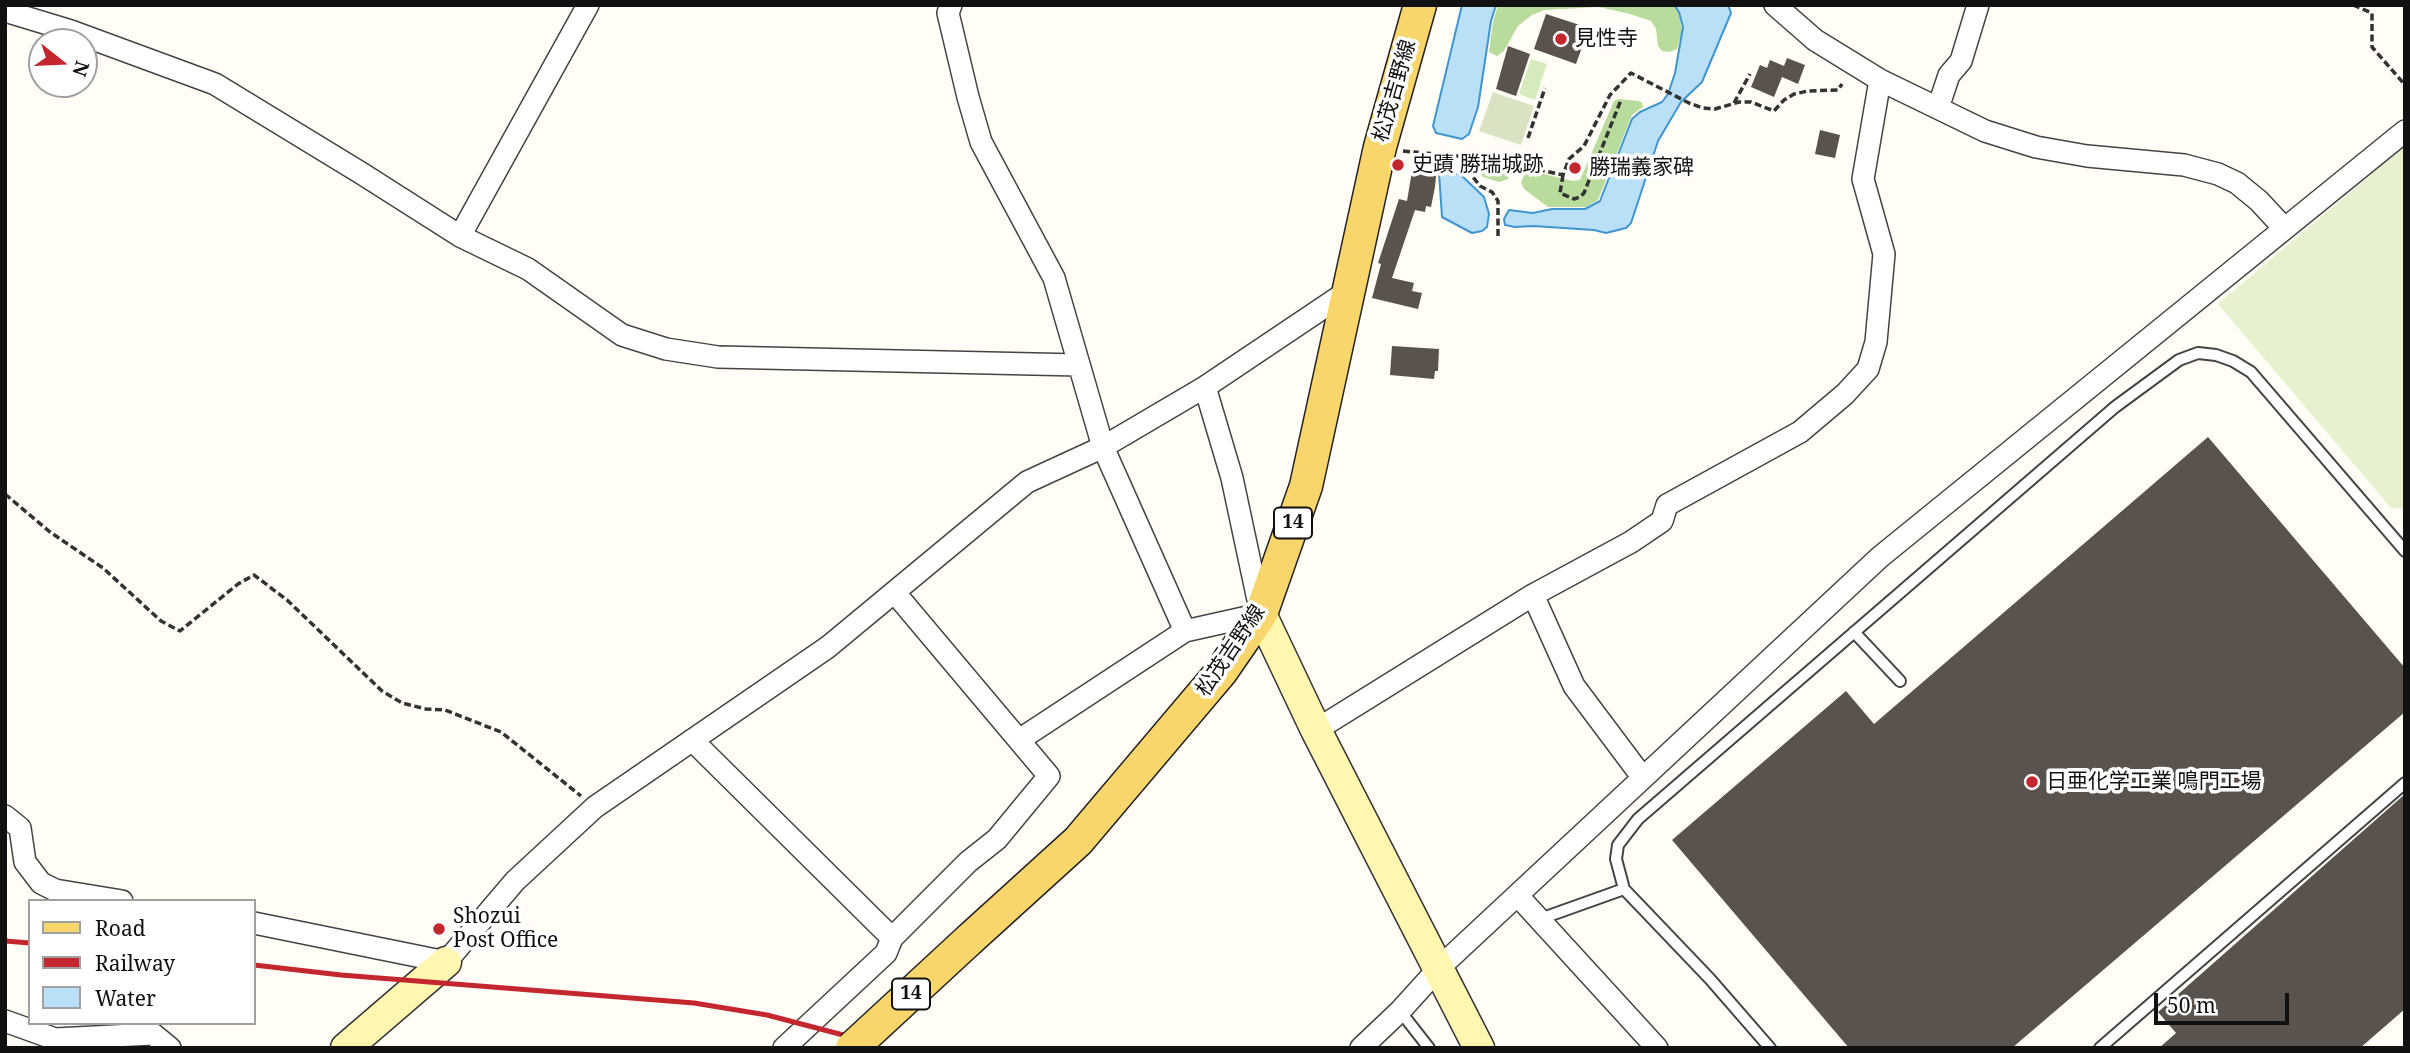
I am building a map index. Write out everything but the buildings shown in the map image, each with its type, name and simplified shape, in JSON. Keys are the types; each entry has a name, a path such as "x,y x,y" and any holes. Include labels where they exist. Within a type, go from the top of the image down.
{"main road":[{"name":"松茂吉野線","path":"852,1048 1078,841 1221,672 1261,614 1306,486 1378,153 1420,5"}],"street":[{"path":"460,236 588,5"},
{"path":"951,5 948,13 981,142 1055,278 1102,447 1185,631"},
{"path":"1775,5 1815,40 1880,80 1985,131 2036,147 2087,156 2184,165 2218,174 2237,183 2259,201 2284,228"},
{"path":"1938,108 1949,75 1961,61 1978,5"},
{"path":"5,12 71,31 215,84 460,236 528,269 622,335 666,349 718,357 1079,365"},
{"path":"1316,730 1533,595 1641,535 1662,521 1667,505 1800,432 1845,394 1868,369 1876,342 1884,254 1863,179 1880,80"},
{"path":"1361,1048 1439,968 1880,557 2405,131"},
{"path":"346,1048 446,962 515,881 595,807 828,647 1027,482 1102,447 1205,387 1348,291"},
{"path":"1205,387 1232,478 1261,614 1316,730 1479,1048"},
{"path":"784,1048 886,953 892,938 968,862 997,839 1049,776 895,593"},
{"path":"1533,595 1574,686 1643,778"},
{"path":"1019,740 1185,631 1261,614"},
{"path":"692,740 892,938"},
{"path":"5,816 20,828 25,862 41,883 55,890 110,899"},
{"path":"1518,896 1657,1048"},
{"path":"256,923 446,962"},
{"path":"5,1021 55,1039 153,1034 170,1048"}],"lane":[{"path":"1770,1048 1710,979 1624,889 1616,859 1618,845 1638,819 2115,407 2179,360 2198,353 2233,361 2251,372 2405,551"},
{"path":"1854,632 1900,681"},
{"path":"2100,1048 2405,783"},
{"path":"1541,919 1624,889"},
{"path":"1400,1011 1429,1048"}],"path":[{"path":"2353,5 2372,13 2372,47 2405,85"},
{"path":"1621,100 1584,192 1574,200 1560,193 1569,159 1584,146 1610,95 1631,73 1665,92 1703,108 1751,102 1774,111 1794,94 1838,90 1842,84"},
{"path":"1734,103 1750,74"},
{"path":"1528,138 1545,88"},
{"path":"1378,153 1408,150 1490,159 1563,175"},
{"path":"1469,157 1473,177 1480,186 1492,192 1498,201 1498,236"},
{"path":"5,494 50,532 103,568 160,621 180,631 238,584 254,575 287,600 382,691 402,704 445,710 501,732 595,807"}],"green space":[{"path":"1498,5 1673,5 1679,12 1682,31 1677,49 1662,51 1651,21 1599,7 1544,10 1518,26 1504,51 1497,56 1489,52"},
{"path":"1531,59 1547,64 1535,100 1519,94"},
{"path":"1493,92 1534,106 1521,145 1479,131"},
{"path":"1614,101 1639,101 1643,107 1632,115 1598,200 1586,207 1548,207 1524,189 1521,182 1527,170 1573,181 1580,180"},
{"path":"2405,146 2405,509 2391,508 2218,304"},
{"path":"1481,162 1509,167 1511,171 1508,179 1499,182 1483,177 1479,171"}],"water":[{"path":"1462,5 1496,5 1491,21 1478,107 1469,134 1462,139 1436,133 1433,126"},
{"path":"1674,5 1728,5 1731,13 1702,82 1681,102 1658,141 1631,223 1626,228 1606,233 1505,225 1504,219 1509,210 1533,213 1552,209 1585,209 1600,201 1632,119 1640,112 1662,102 1668,94 1675,73 1683,27"},
{"path":"1444,169 1461,175 1484,197 1489,214 1487,227 1482,231 1472,233 1442,217 1439,173"}],"railway":[{"path":"5,941 28,943"},
{"path":"256,965 341,975 694,1003 767,1015 847,1036 876,1048"}],"place":[{"name":"見性寺","path":"1561,39"},
{"name":"史蹟 勝瑞城跡","path":"1398,165"},
{"name":"勝瑞義家碑","path":"1575,168"},
{"name":"日亜化学工業 鳴門工場","path":"2032,782"},
{"name":"Shozui Post Office","path":"439,929"}]}
